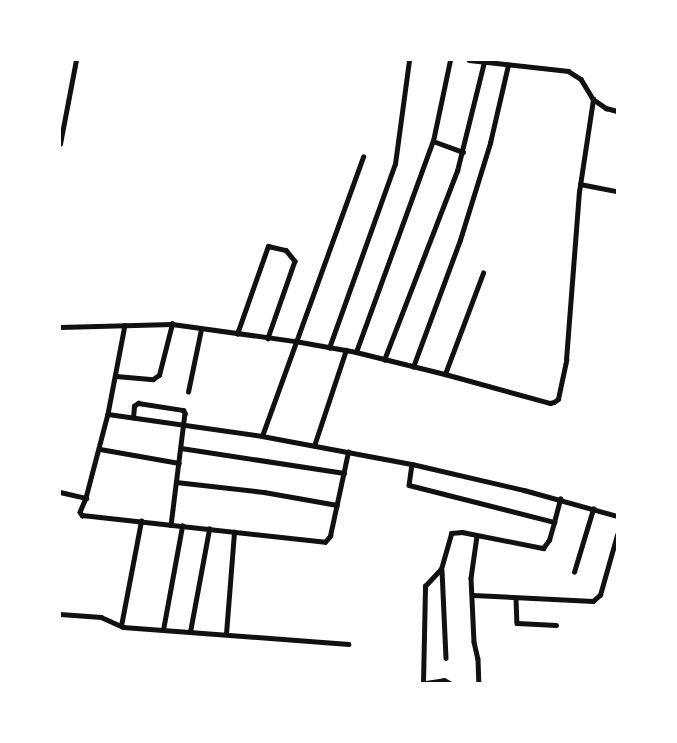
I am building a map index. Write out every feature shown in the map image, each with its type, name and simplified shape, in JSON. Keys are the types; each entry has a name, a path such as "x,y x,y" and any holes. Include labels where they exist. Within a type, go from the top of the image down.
{"street":[{"path":"60,144 76,60"},
{"path":"329,348 395,164 409,60"},
{"path":"356,352 433,141 450,60"},
{"path":"469,60 568,71 581,79 593,99 606,108 617,111"},
{"path":"384,360 463,152 484,62"},
{"path":"413,367 460,240 490,143 508,65"},
{"path":"60,327 172,324 236,334 295,340 356,352 550,403 558,399 566,360 580,184 593,99"},
{"path":"433,141 463,152"},
{"path":"262,436 295,340 364,157"},
{"path":"580,184 617,192"},
{"path":"236,334 268,246 286,250 295,261 268,338"},
{"path":"445,374 483,273"},
{"path":"116,376 153,379 159,376 172,324"},
{"path":"125,325 108,414 100,449 80,512 82,515 325,542 330,539 348,452"},
{"path":"188,392 201,329"},
{"path":"314,446 346,350"},
{"path":"134,418 134,406 138,403 183,410 185,413 171,525"},
{"path":"108,414 262,436 412,464 560,499 617,516"},
{"path":"181,448 344,473"},
{"path":"100,449 179,463"},
{"path":"412,464 408,484 412,486 554,522"},
{"path":"176,482 264,492 337,505"},
{"path":"60,492 86,498"},
{"path":"446,658 442,568 451,533 456,532 543,548 549,540 560,499"},
{"path":"574,572 593,509"},
{"path":"121,626 141,521"},
{"path":"163,630 182,526"},
{"path":"190,632 209,529"},
{"path":"226,634 234,532"},
{"path":"473,595 586,601 597,599 617,534"},
{"path":"477,536 472,572 474,642 478,659 479,683"},
{"path":"442,568 427,584 425,590 425,683 444,680 450,683"},
{"path":"516,598 517,624 556,625"},
{"path":"60,614 101,617 121,626 348,644"}]}
